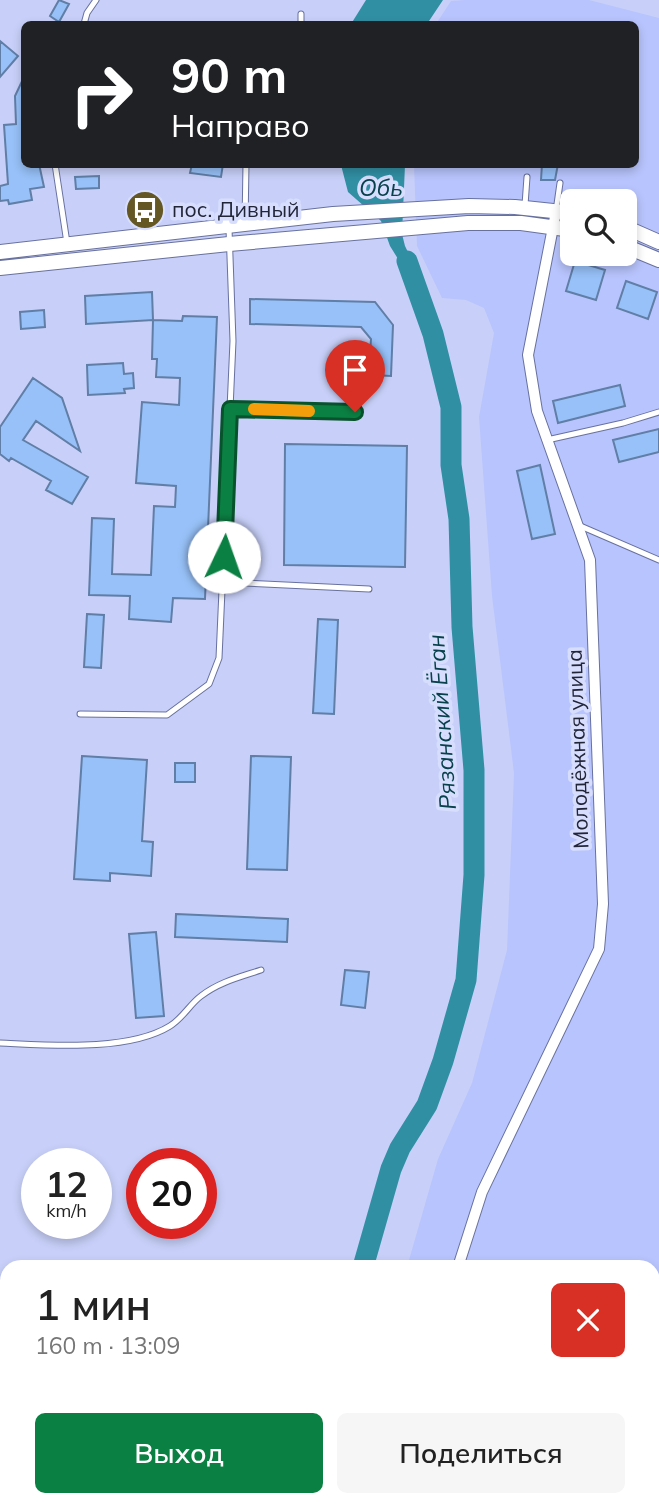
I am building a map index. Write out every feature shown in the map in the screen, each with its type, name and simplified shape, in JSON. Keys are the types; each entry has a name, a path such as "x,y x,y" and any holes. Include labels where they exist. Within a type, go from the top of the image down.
{"main road":[{"path":"0,252 333,214 469,206 560,212"},
{"path":"0,268 468,223 521,223 560,228"},
{"path":"637,232 659,242"},
{"path":"637,251 659,260"}],"street":[{"name":"Молодёжная улица","path":"460,1260 482,1192 599,949 603,904 590,560 537,411 528,355 556,212"}],"lane":[{"path":"84,21 96,0"},
{"path":"301,14 301,21"},
{"path":"56,168 67,243"},
{"path":"245,224 246,168"},
{"path":"524,208 527,177"},
{"path":"556,212 560,183"},
{"path":"80,714 167,715 209,684 219,658 233,341 229,226"},
{"path":"230,409 355,412"},
{"path":"547,440 659,412"},
{"path":"578,525 657,557"},
{"path":"223,582 369,589"},
{"path":"0,1043 76,1045 150,1034 171,1026 200,997 218,984 261,970"}],"shaded area":[{"path":"466,0 589,0 659,18 659,1260 409,1260 438,1159 472,1083 507,950 514,773 492,596 479,417 494,333 484,308 466,300 442,298 417,246 414,168 639,168 639,21 438,21 451,1"}],"water":[{"path":"366,0 443,0 429,21 353,21"},
{"name":"Обь","path":"342,168 405,168 402,234 423,283 409,286 381,221 348,192"}],"building":[{"path":"59,0 69,4 60,21 50,16"},
{"path":"0,41 18,56 0,77"},
{"path":"21,83 21,168 40,168 44,187 30,189 32,200 9,204 8,200 0,201 0,186 8,184 4,125 16,124 15,96"},
{"path":"191,168 222,168 221,177 190,173"},
{"path":"542,168 557,168 555,180 541,180"},
{"path":"99,176 99,188 76,189 75,177"},
{"path":"574,266 592,266 605,270 596,300 566,291"},
{"path":"626,281 657,292 648,319 617,308"},
{"path":"152,292 153,320 86,324 85,296"},
{"path":"250,299 375,302 393,325 391,376 352,374 353,352 370,353 371,339 361,327 250,324"},
{"path":"44,310 45,327 21,329 20,312"},
{"path":"183,316 217,317 205,599 173,598 171,622 129,619 130,596 89,595 92,518 114,519 112,574 151,575 154,506 175,507 176,486 136,483 142,402 179,405 180,378 156,377 157,359 152,359 153,320 182,321"},
{"path":"123,363 124,374 133,373 134,388 124,389 125,393 88,395 87,365"},
{"path":"33,378 62,398 80,451 36,421 23,440 88,477 72,504 46,490 51,481 0,454 0,427"},
{"path":"620,385 625,406 558,423 553,401"},
{"path":"659,429 659,452 619,462 613,440"},
{"path":"285,444 407,446 405,567 284,565"},
{"path":"540,465 555,534 532,539 517,471"},
{"path":"87,614 104,615 101,668 84,667"},
{"path":"318,619 338,620 334,714 313,713"},
{"path":"82,756 147,760 142,841 153,842 151,876 110,873 110,881 74,879"},
{"path":"251,756 291,757 287,870 247,869"},
{"path":"175,763 195,763 195,782 175,782"},
{"path":"176,914 288,919 287,942 175,937"},
{"path":"156,932 164,1016 136,1018 129,934"},
{"path":"345,970 369,972 365,1008 341,1005"}],"waterway":[{"name":"Рязанский Ёган","path":"365,1260 391,1169 400,1148 427,1105 443,1061 466,980 474,875 474,770 462,627 459,519 451,465 451,407 433,334 407,261"}],"slow traffic":[{"path":"254,409 309,411"}],"place":[{"name":"пос. Дивный","path":"145,210"}],"route":[{"path":"224,557 230,409 355,412"}]}
